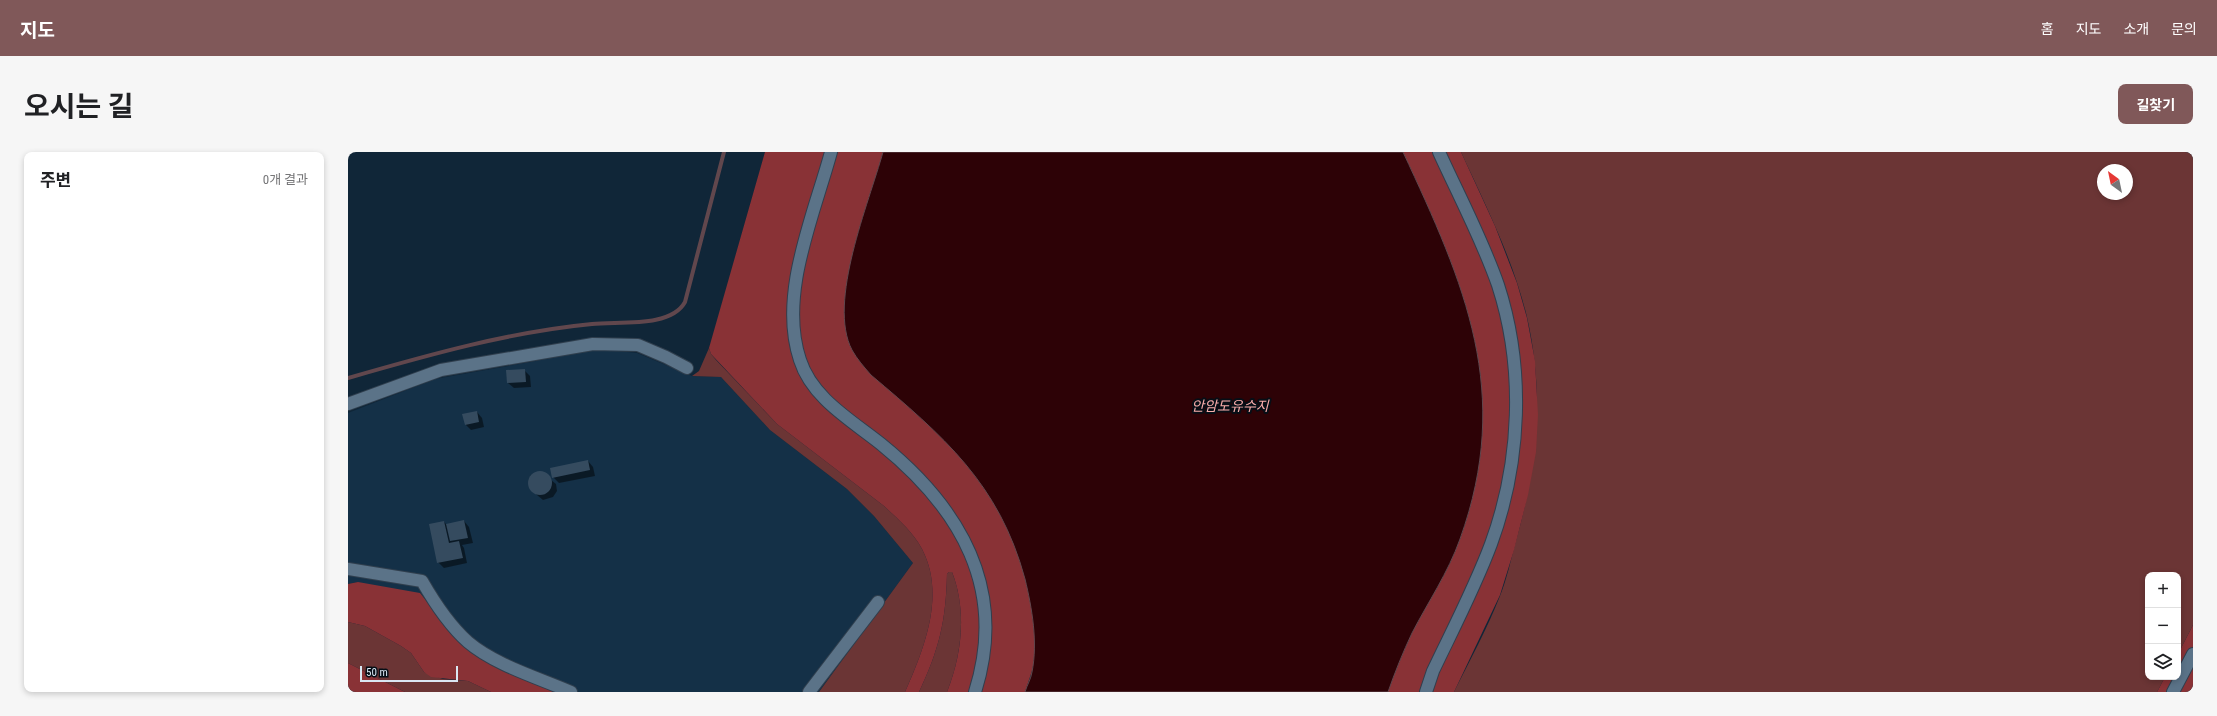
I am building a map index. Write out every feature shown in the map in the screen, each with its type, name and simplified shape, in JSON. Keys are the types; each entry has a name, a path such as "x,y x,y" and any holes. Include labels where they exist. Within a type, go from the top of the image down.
{"lane":[{"path":"831,152 814,209 795,288 793,315 795,341 800,360 806,374 824,398 880,443 928,486 944,507 960,533 971,554 979,577 986,613 984,656 975,692"},
{"path":"1426,692 1433,670 1491,543 1510,468 1517,416 1516,388 1508,330 1498,286 1481,243 1439,152"},
{"path":"348,404 441,370 593,344 638,345 687,368"},
{"path":"348,569 422,581 432,598 469,642 489,656 571,692"},
{"path":"809,692 878,602"},
{"path":"2173,692 2193,654"}],"shaded area":[{"path":"765,152 826,152 798,255 798,366 939,507 972,566 983,630 972,692 947,692 956,663 961,632 960,602 952,572 947,574 943,621 932,662 919,692 905,692 919,658 930,622 932,585 929,567 922,549 910,531 884,506 777,424 711,354 709,348"},
{"path":"835,152 883,152 853,253 844,314 905,401 918,416 944,439 976,476 1001,515 1012,537 1027,583 1032,607 1035,654 1025,692 978,692 989,641 962,527 823,390 805,363 796,313 805,259"},
{"path":"1403,152 1435,152 1479,248 1502,313 1512,390 1507,468 1491,532 1421,692 1388,692 1412,633 1444,576 1460,539 1475,486 1482,435 1482,387 1475,340 1462,294 1446,248"},
{"path":"1443,152 1461,152 1495,226 1517,283 1527,318 1535,361 1538,415 1536,452 1528,495 1514,550 1500,595 1454,692 1429,692 1451,642 1514,465 1511,327"},
{"path":"1461,152 2193,152 2193,625 2181,648 2181,572 2145,572 2145,680 2163,680 2157,692 1454,692 1490,620 1505,583 1529,485 1536,430 1536,374 1533,346 1527,317 1507,254"},
{"path":"709,348 711,354 716,360 777,424 884,506 910,531 922,549 929,567 932,585 930,622 919,658 905,692 819,692 913,563 874,516 847,489 770,430 721,377 692,376 699,371"},
{"path":"609,350 637,353 692,376 721,377 770,430 847,489 874,516 913,563 819,692 554,692 496,665 358,582 348,584 348,413 435,379 536,361 574,352"},
{"path":"952,572 960,602 961,632 956,663 947,692 919,692 932,662 940,635 945,606 947,574"},
{"path":"358,582 420,593 452,633 496,665 554,692 491,692 468,681 431,677 424,672 411,653 401,646 365,626 348,622 348,584"},
{"path":"348,622 365,626 401,646 411,653 424,672 443,679 468,681 491,692 405,692 348,663"},
{"path":"2193,625 2193,649 2181,671 2181,648"},
{"path":"2193,661 2193,688 2191,692 2176,692"},
{"path":"348,663 405,692 348,692"},
{"path":"2163,680 2176,680 2170,692 2157,692"}],"water":[{"name":"안암도유수지","path":"883,152 1403,152 1446,248 1462,294 1475,340 1482,387 1482,435 1475,486 1460,539 1444,576 1412,633 1388,692 1025,692 1034,661 1032,613 1025,579 1014,545 1000,515 984,488 945,441 871,375 863,366 852,350 846,330 844,306 847,280 860,224"}],"building":[{"path":"525,369 526,382 507,383 506,370"},
{"path":"477,411 479,422 465,425 462,414"},
{"path":"588,460 590,470 552,478 550,468"},
{"path":"540,471 549,474 552,483 549,492 540,495 531,492 528,483 531,474"},
{"path":"464,520 468,538 450,541 446,524"},
{"path":"444,521 449,543 459,541 463,558 437,563 429,524"}],"waterway":[{"path":"348,378 469,345 561,328 603,323 630,323 657,320 678,310 685,302 724,152"}]}
